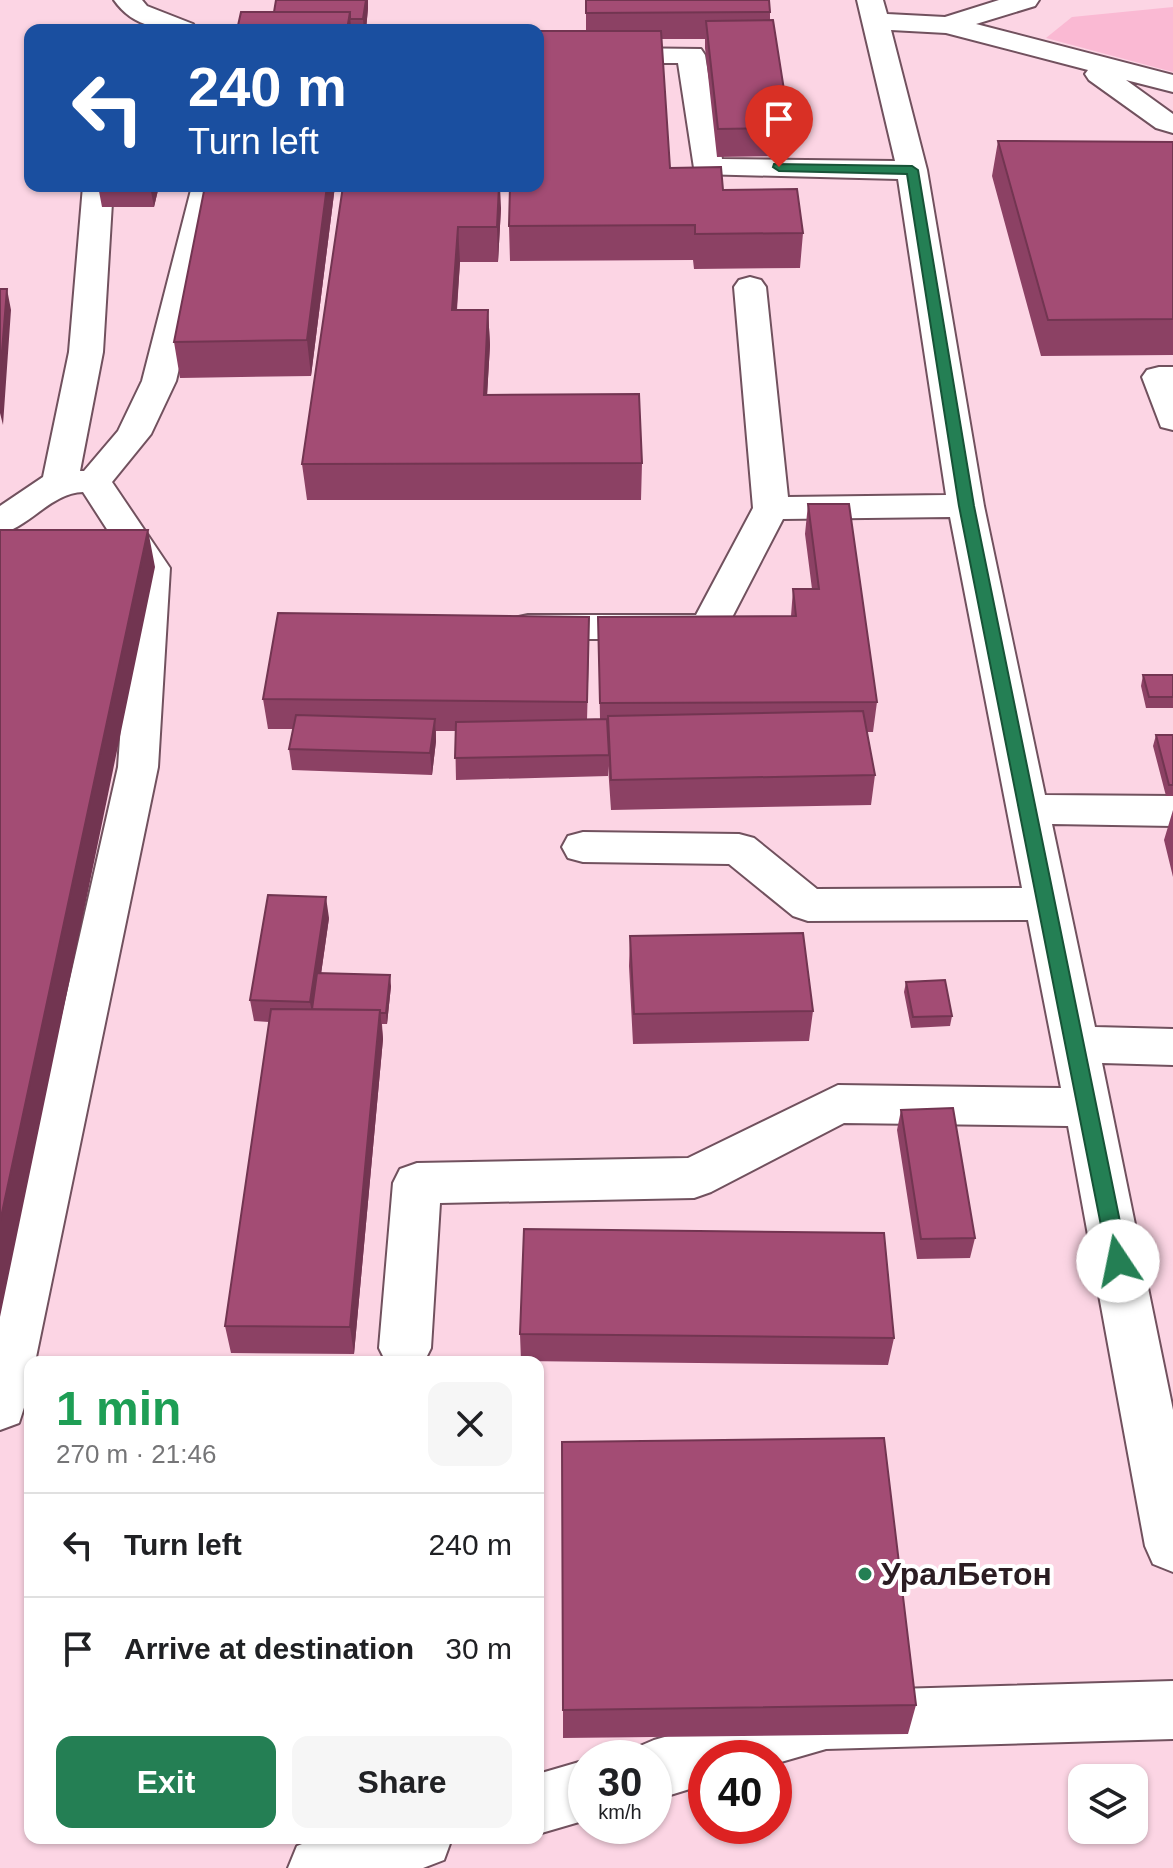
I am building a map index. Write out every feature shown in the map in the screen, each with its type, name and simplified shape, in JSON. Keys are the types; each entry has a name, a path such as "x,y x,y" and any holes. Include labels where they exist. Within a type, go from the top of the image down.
{"street":[{"path":"120,24 125,0"},
{"path":"125,0 138,12 168,24"},
{"path":"947,25 1026,0"},
{"path":"1172,1540 1048,904 966,506 912,170 873,10 947,25 1173,84"},
{"path":"544,55 691,55 709,168 912,170"},
{"path":"1079,59 1173,124"},
{"path":"0,1406 138,767 151,568 77,481 98,192"},
{"path":"0,523 77,481 134,434 159,381 206,192"},
{"path":"490,627 708,627 771,508 750,287"},
{"path":"1173,377 1159,377 1173,420"},
{"path":"771,508 966,506"},
{"path":"1028,809 1173,811"},
{"path":"583,847 739,849 808,905 1048,904"},
{"path":"1075,1045 1173,1047"},
{"path":"405,1348 417,1183 694,1178 838,1104 1088,1107"},
{"path":"672,1765 826,1720 1173,1710"},
{"path":"544,1802 568,1795"},
{"path":"319,1868 401,1844"}],"shaded area":[{"path":"1173,7 1173,72 1046,38 1072,17"}],"building":[{"path":"276,0 366,0 363,19 350,19 350,12 274,12"},
{"path":"586,0 769,0 770,12 586,13"},
{"path":"241,12 350,12 348,24 238,24"},
{"path":"773,20 790,128 718,129 706,21"},
{"path":"544,31 661,31 670,168 721,167 723,190 797,189 803,233 695,234 695,225 509,226 510,192 544,192"},
{"path":"998,141 1173,142 1173,319 1048,320"},
{"path":"204,192 326,192 307,340 174,342"},
{"path":"342,192 499,192 497,227 458,227 452,310 488,310 484,395 639,394 642,463 302,464"},
{"path":"0,289 7,289 0,376"},
{"path":"808,504 849,504 877,702 600,703 598,617 796,616 793,589 819,589"},
{"path":"0,530 148,530 0,1222"},
{"path":"278,613 589,617 587,702 263,699"},
{"path":"1143,675 1173,675 1173,697 1149,697"},
{"path":"863,711 875,775 611,780 608,716"},
{"path":"296,715 435,719 430,753 289,749"},
{"path":"607,719 609,755 455,758 456,722"},
{"path":"1156,735 1173,735 1173,785 1169,785"},
{"path":"268,895 326,897 310,1002 250,1000"},
{"path":"803,933 813,1011 634,1014 630,936"},
{"path":"317,973 390,975 386,1013 380,1013 380,1010 312,1009"},
{"path":"945,980 952,1016 913,1017 906,982"},
{"path":"271,1009 380,1010 350,1327 225,1326"},
{"path":"953,1108 975,1238 921,1239 901,1110"},
{"path":"524,1229 884,1233 894,1338 520,1334"},
{"path":"884,1438 916,1705 563,1710 562,1442"}],"place":[{"name":"УралБетон","path":"865,1574"}],"route":[{"path":"779,167 912,170 966,506 1118,1261"}]}
